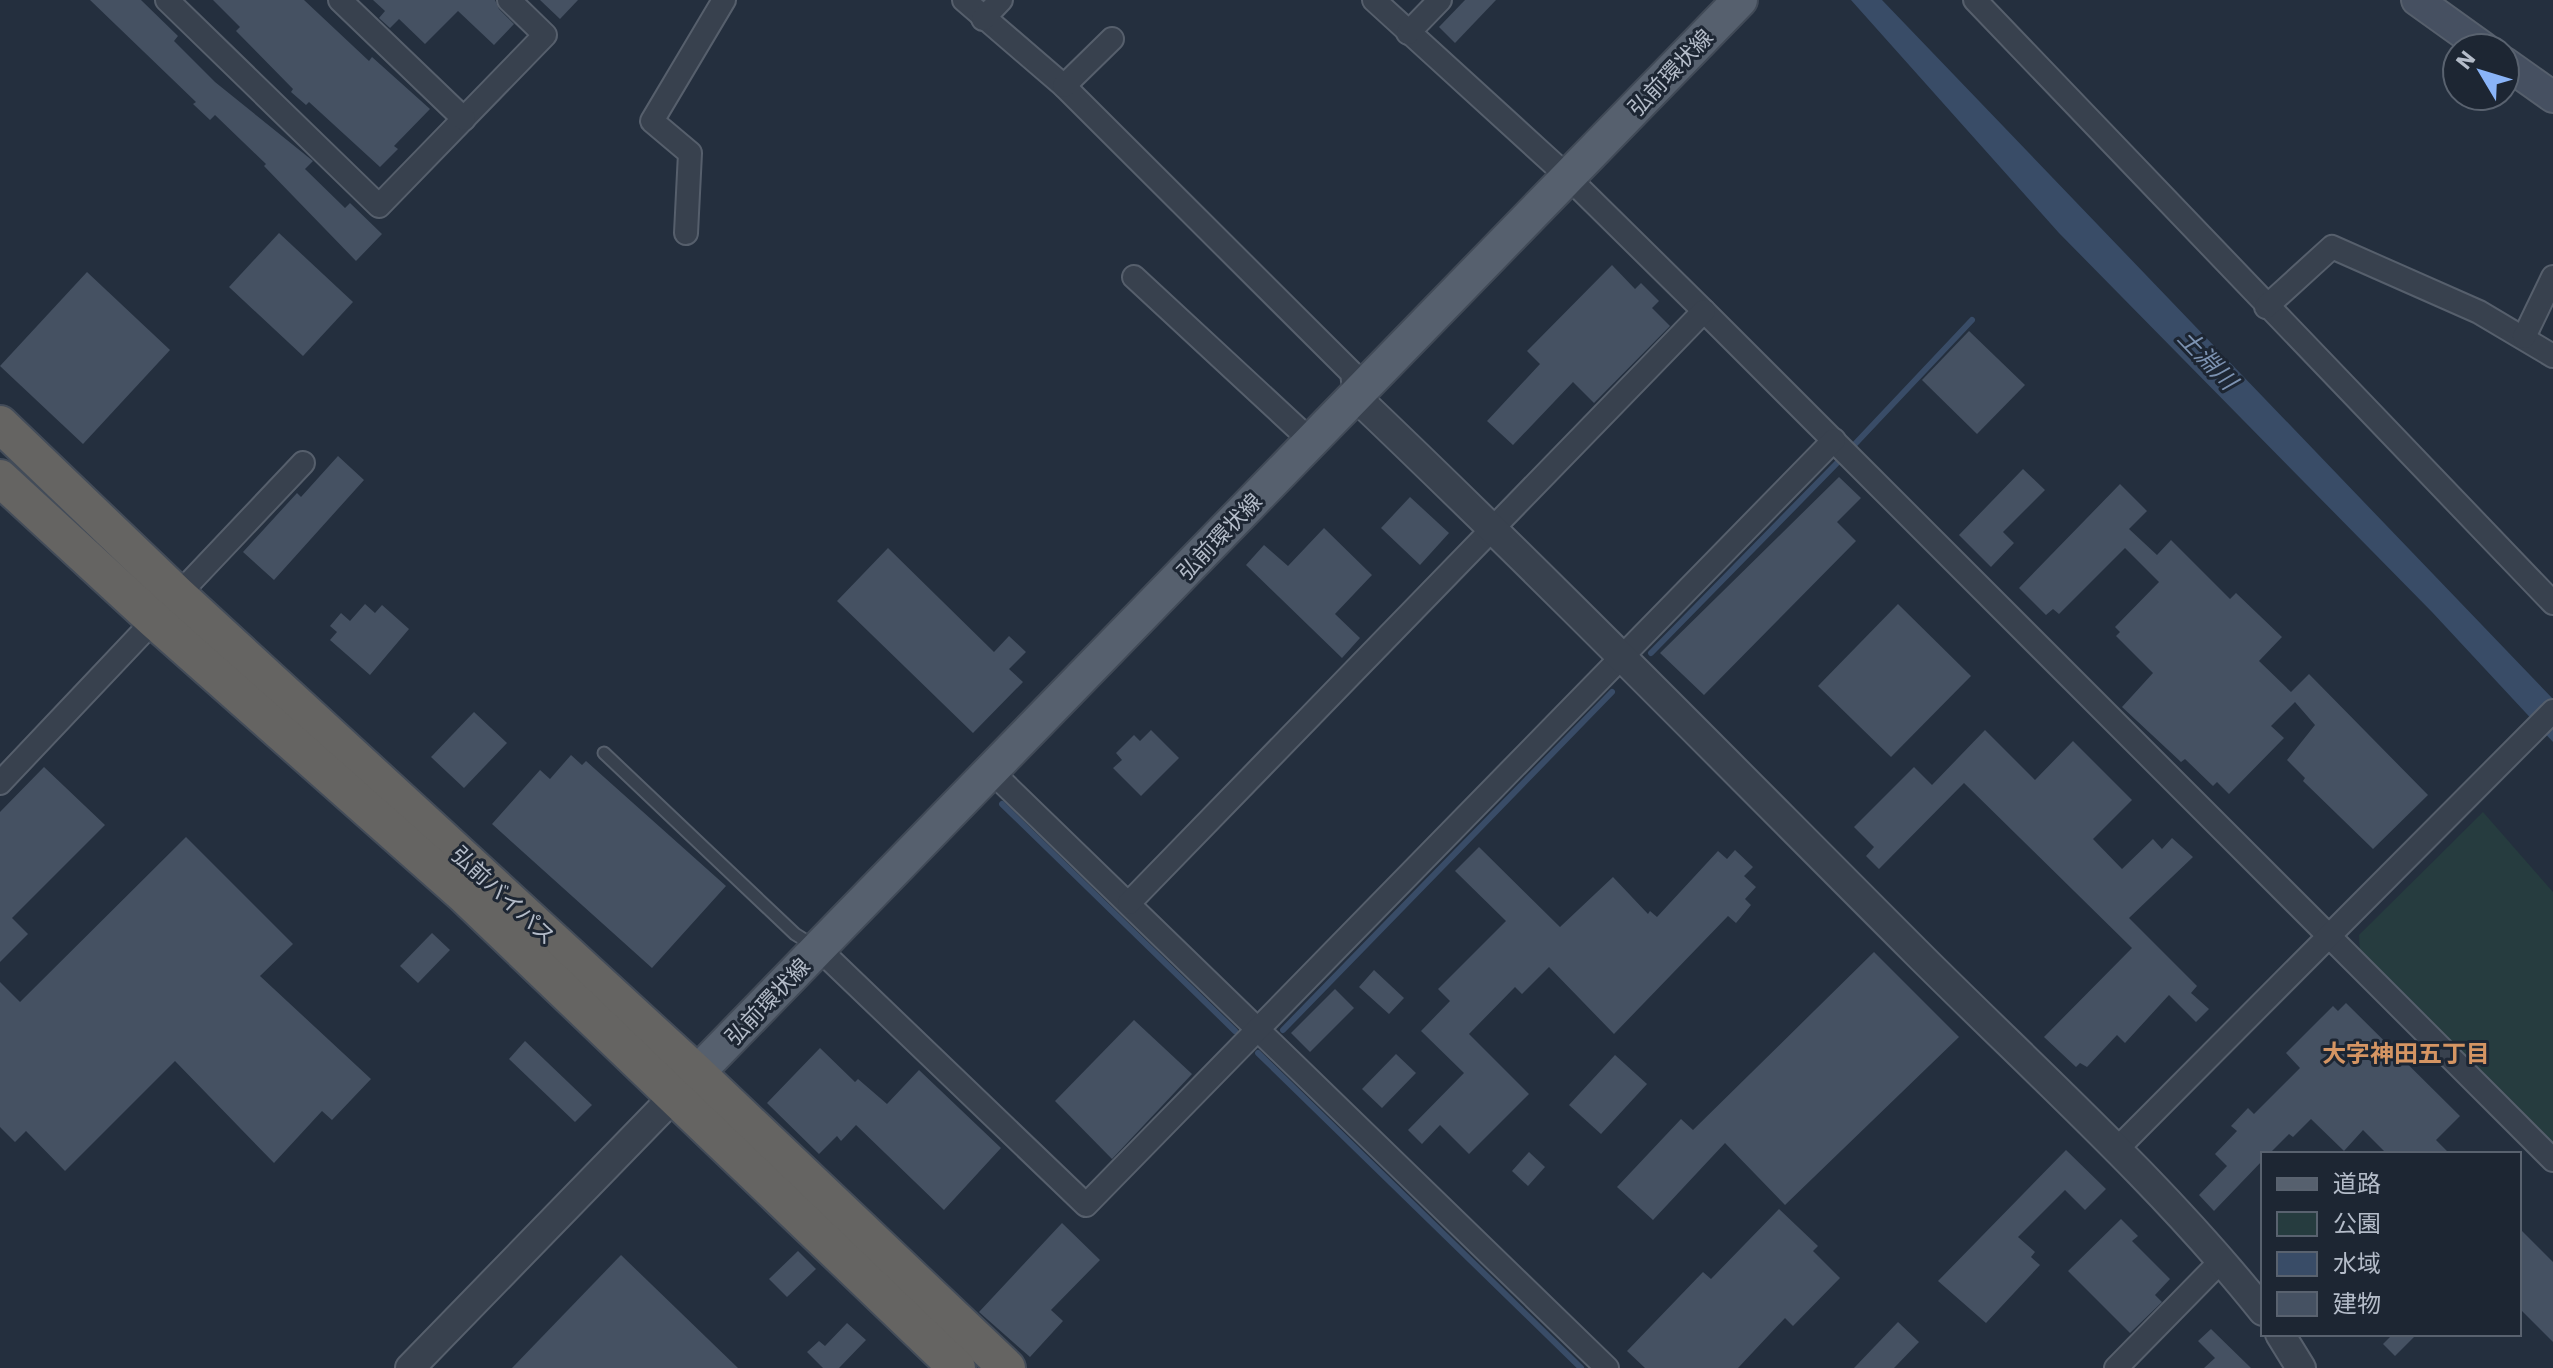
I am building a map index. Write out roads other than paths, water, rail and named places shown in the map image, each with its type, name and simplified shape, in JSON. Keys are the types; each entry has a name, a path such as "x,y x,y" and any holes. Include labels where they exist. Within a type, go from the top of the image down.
{"highway":[{"name":"弘前バイパス","path":"0,424 166,607 464,895 686,1084 1007,1368"},
{"name":"弘前バイパス","path":"0,478 166,607"},
{"name":"弘前バイパス","path":"686,1084 957,1368"}],"main road":[{"name":"弘前環状線","path":"686,1084 1740,0"},
{"path":"2417,0 2462,32"},
{"path":"2521,74 2553,97"}],"street":[{"path":"167,0 379,206 545,35 509,0"},
{"path":"340,0 464,119"},
{"path":"686,233 690,153 652,121 724,0"},
{"path":"964,0 1064,86 1352,373 1355,396 1494,528 2115,1151 2222,1260 2261,1309"},
{"path":"983,19 1001,0"},
{"path":"1374,0 1568,177 2553,1160"},
{"path":"1408,33 1440,0"},
{"path":"1975,0 2553,603"},
{"path":"1064,86 1112,39"},
{"path":"2266,307 2332,247 2479,312 2553,356"},
{"path":"1134,277 1311,441"},
{"path":"2524,337 2553,277"},
{"path":"1129,903 1704,311"},
{"path":"818,948 1086,1205 1834,440"},
{"path":"0,783 303,463"},
{"path":"2115,1151 2553,711"},
{"path":"991,771 1607,1368"},
{"path":"410,1368 686,1084"},
{"path":"2116,1368 2222,1260"},
{"path":"2281,1336 2301,1368"}],"lane":[{"path":"604,753 795,934 818,948"}],"water":[{"name":"土淵川","path":"1851,0 1882,0 2553,699 2553,742 2432,612 2059,233"}],"waterway":[{"path":"1855,444 1972,320"},
{"path":"1651,653 1838,462"},
{"path":"1283,1030 1612,692"},
{"path":"1002,804 1235,1031"},
{"path":"1258,1053 1581,1368"}],"district":[{"name":"大字神田五丁目","path":"2406,1053"}]}
